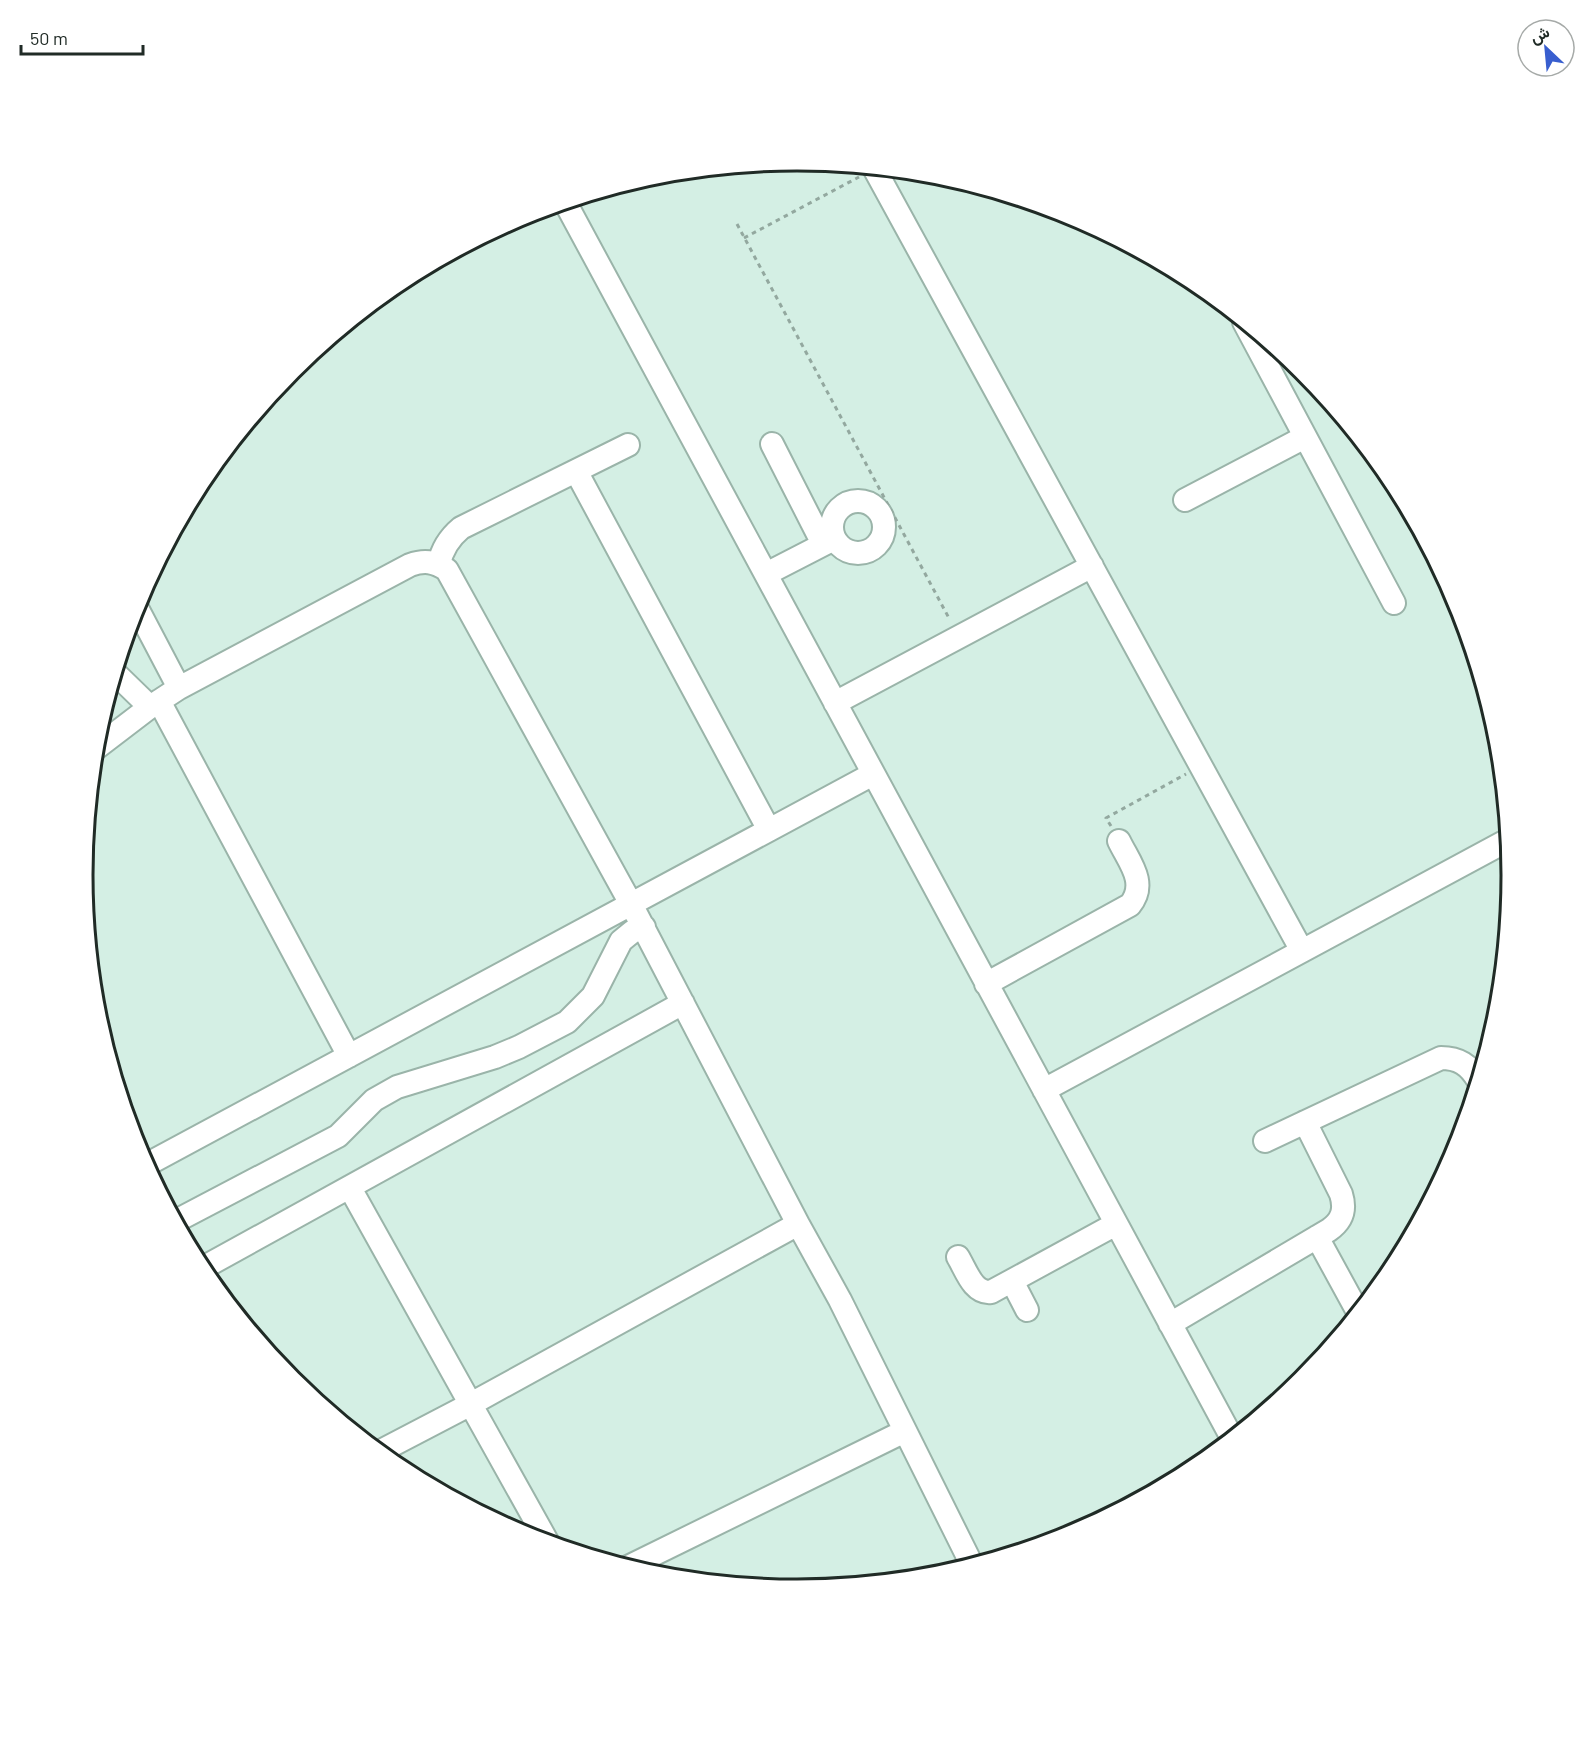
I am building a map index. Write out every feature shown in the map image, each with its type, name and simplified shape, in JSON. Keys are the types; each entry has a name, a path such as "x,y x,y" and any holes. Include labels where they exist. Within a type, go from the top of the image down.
{"lane":[{"path":"878,176 1302,951"},
{"path":"569,209 1229,1432"},
{"path":"1253,339 1394,603"},
{"path":"1185,500 1305,437"},
{"path":"766,574 828,541 834,515 846,503 864,500 887,512 882,538 875,547 864,553 852,553 828,541 772,444"},
{"path":"439,564 448,540 461,528 628,446"},
{"path":"576,471 769,830"},
{"path":"107,740 179,688 410,566 419,562 429,562 439,564 447,570 632,904 798,1224 840,1300 968,1557"},
{"path":"835,704 1092,566"},
{"path":"142,618 179,688"},
{"path":"121,678 154,704 349,1056"},
{"path":"154,1160 873,774"},
{"path":"986,984 1130,905 1137,896 1139,886 1137,877 1119,841"},
{"path":"1044,1090 1500,844"},
{"path":"182,1218 338,1136 364,1109 385,1093 397,1087 495,1056 557,1029 577,1014 594,996 621,941 632,932 644,927"},
{"path":"211,1264 683,1003"},
{"path":"1265,1141 1441,1058 1461,1061 1473,1072"},
{"path":"1170,1324 1317,1237 1341,1219 1344,1202 1305,1122"},
{"path":"351,1188 541,1530"},
{"path":"388,1447 798,1224"},
{"path":"958,1257 976,1287 982,1292 991,1292 1116,1224"},
{"path":"1317,1237 1355,1306"},
{"path":"1012,1281 1028,1310"},
{"path":"641,1561 905,1431"}],"path":[{"path":"744,238 862,175"},
{"path":"737,224 887,512 959,637"},
{"path":"1119,841 1106,818 1201,765"}]}
